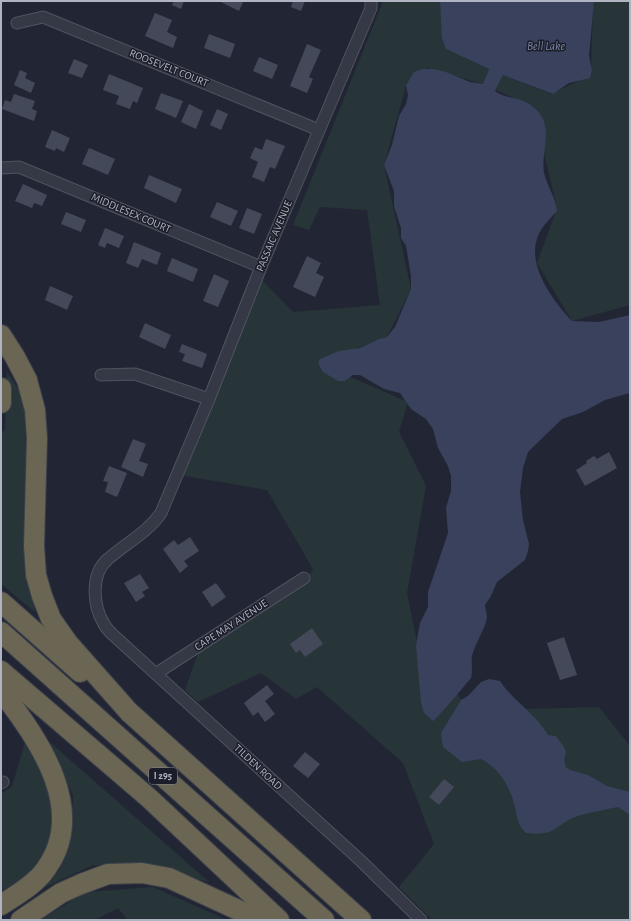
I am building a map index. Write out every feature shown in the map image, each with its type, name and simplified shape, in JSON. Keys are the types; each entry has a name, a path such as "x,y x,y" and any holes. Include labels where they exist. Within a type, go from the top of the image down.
{"highway":[{"path":"1,335 16,357 27,380 35,410 37,438 34,546 36,575 42,596 51,619 68,643 121,704"},
{"path":"1,388 1,403"},
{"path":"1,602 89,680 121,704 362,920"},
{"name":"I 295","path":"1,632 324,920"},
{"name":"I 295","path":"1,671 149,798 279,920"},
{"path":"1,691 32,734 51,769 60,794 62,816 61,836 54,856 42,874 27,888 1,905"},
{"path":"20,920 61,893 81,884 108,874 142,873 169,878 260,920"}],"street":[{"name":"PASSAIC AVENUE","path":"98,611 95,591 99,570 107,559 153,525 161,513 209,399 260,267 371,8 371,1"},
{"name":"ROOSEVELT COURT","path":"17,22 43,17 319,130"},
{"name":"MIDDLESEX COURT","path":"1,168 19,167 260,267"},
{"path":"101,375 135,374 209,399"},
{"name":"CAPE MAY AVENUE","path":"157,673 304,578"},
{"name":"TILDEN ROAD","path":"98,611 105,626 361,861 421,920"}],"shaded area":[{"path":"382,1 440,1 446,49 489,69 483,84 428,68 407,82 384,165 411,289 387,337 318,363 408,402 399,432 426,486 407,593 433,720 453,685 461,700 493,679 526,709 599,707 630,746 630,920 432,920 399,887 434,844 403,763 317,687 296,699 261,673 198,702 185,690 199,650 303,586 313,569 267,490 180,475 262,280 293,312 380,305 367,210 320,207 309,230 293,225"},
{"path":"593,1 630,1 630,305 572,321 537,263 557,208 533,107 496,90 503,75 551,94 591,75"},
{"path":"7,372 24,397 31,460 27,552 35,612 1,584 1,434 5,429"},
{"path":"44,737 209,882 146,867 93,865 41,889 59,871 72,829 73,795"},
{"path":"26,739 48,783 53,822 45,853 22,880 1,892 1,794 12,786"},
{"path":"153,887 227,920 128,920 118,908 94,920 40,920 86,892"}],"water":[{"name":"Bell Lake","path":"440,1 594,1 589,56 592,70 590,78 569,83 553,94 503,75 495,91 499,94 528,103 540,113 544,121 546,138 543,164 544,173 557,207 557,211 541,229 535,247 538,270 543,282 557,303 572,321 599,322 630,315 630,393 605,400 583,412 562,419 528,452 523,468 520,492 523,520 529,544 525,560 497,582 485,605 487,617 485,626 475,646 472,656 471,678 433,721 424,713 421,703 416,645 420,623 428,607 428,592 448,533 446,508 451,491 451,476 448,466 438,448 433,429 426,419 411,409 400,393 384,389 360,375 353,375 345,381 338,381 323,372 318,363 320,359 339,351 360,348 387,337 395,327 411,289 411,276 406,246 401,238 401,228 394,206 394,191 384,165 392,145 399,116 406,104 408,95 406,85 414,72 422,69 434,69 446,72 470,82 483,84 489,69 446,49 442,38"},
{"path":"489,679 500,681 511,695 543,727 548,735 556,736 566,752 564,760 566,767 570,770 588,775 607,786 630,792 630,815 618,807 578,816 570,819 555,829 544,833 526,833 517,818 510,792 499,773 481,759 462,762 443,747 441,733 461,700 468,696 481,682"}],"building":[{"path":"174,1 184,1 181,9 172,5"},
{"path":"221,1 242,1 243,2 239,11"},
{"path":"293,1 305,1 301,11 291,7"},
{"path":"155,13 172,20 167,32 177,37 173,48 145,36"},
{"path":"209,34 235,44 230,58 204,48"},
{"path":"307,44 321,50 309,77 313,79 307,93 290,86"},
{"path":"259,57 278,65 272,79 253,71"},
{"path":"74,59 88,65 82,78 68,73"},
{"path":"20,70 27,73 25,78 35,83 31,93 14,85"},
{"path":"109,74 143,88 137,103 133,101 130,109 116,104 119,96 103,90"},
{"path":"161,93 183,101 176,118 155,109"},
{"path":"14,94 35,101 32,109 37,111 34,121 2,109 5,100 11,102"},
{"path":"189,104 203,111 196,129 181,122"},
{"path":"217,109 228,114 221,130 210,125"},
{"path":"52,130 70,138 64,152 56,148 55,151 45,147"},
{"path":"266,139 285,146 275,169 270,167 264,182 252,177 258,162 250,158 255,147 262,150"},
{"path":"89,148 115,159 108,175 82,164"},
{"path":"149,175 182,189 176,203 144,188"},
{"path":"23,184 47,195 42,206 34,203 32,208 15,201"},
{"path":"217,202 238,211 231,226 210,217"},
{"path":"247,208 262,214 254,234 239,228"},
{"path":"66,212 86,220 81,232 61,224"},
{"path":"105,228 124,236 119,248 107,243 105,248 98,245"},
{"path":"134,242 161,253 157,265 142,259 138,268 126,263"},
{"path":"307,256 321,263 316,273 324,277 315,297 293,287"},
{"path":"172,258 198,269 193,282 167,271"},
{"path":"214,274 229,281 218,307 203,301"},
{"path":"50,286 73,296 67,310 45,300"},
{"path":"145,323 171,335 165,349 139,337"},
{"path":"182,344 207,354 202,368 182,361 185,354 179,352"},
{"path":"133,439 146,444 139,461 148,464 143,477 121,467"},
{"path":"609,452 617,468 585,486 576,470 587,463 586,461 594,456 597,459"},
{"path":"109,466 127,473 117,497 105,492 108,482 103,481"},
{"path":"190,537 199,551 184,561 188,566 180,573 163,549 174,540 178,545"},
{"path":"140,574 149,588 142,592 145,596 136,602 124,583"},
{"path":"216,583 226,597 212,607 202,592"},
{"path":"312,628 323,644 305,657 300,650 296,653 290,644"},
{"path":"564,637 577,675 560,680 547,643"},
{"path":"267,685 274,694 265,701 275,714 265,722 258,712 253,716 244,703"},
{"path":"305,752 320,764 308,778 293,766"},
{"path":"444,779 454,787 439,805 429,797"}]}
